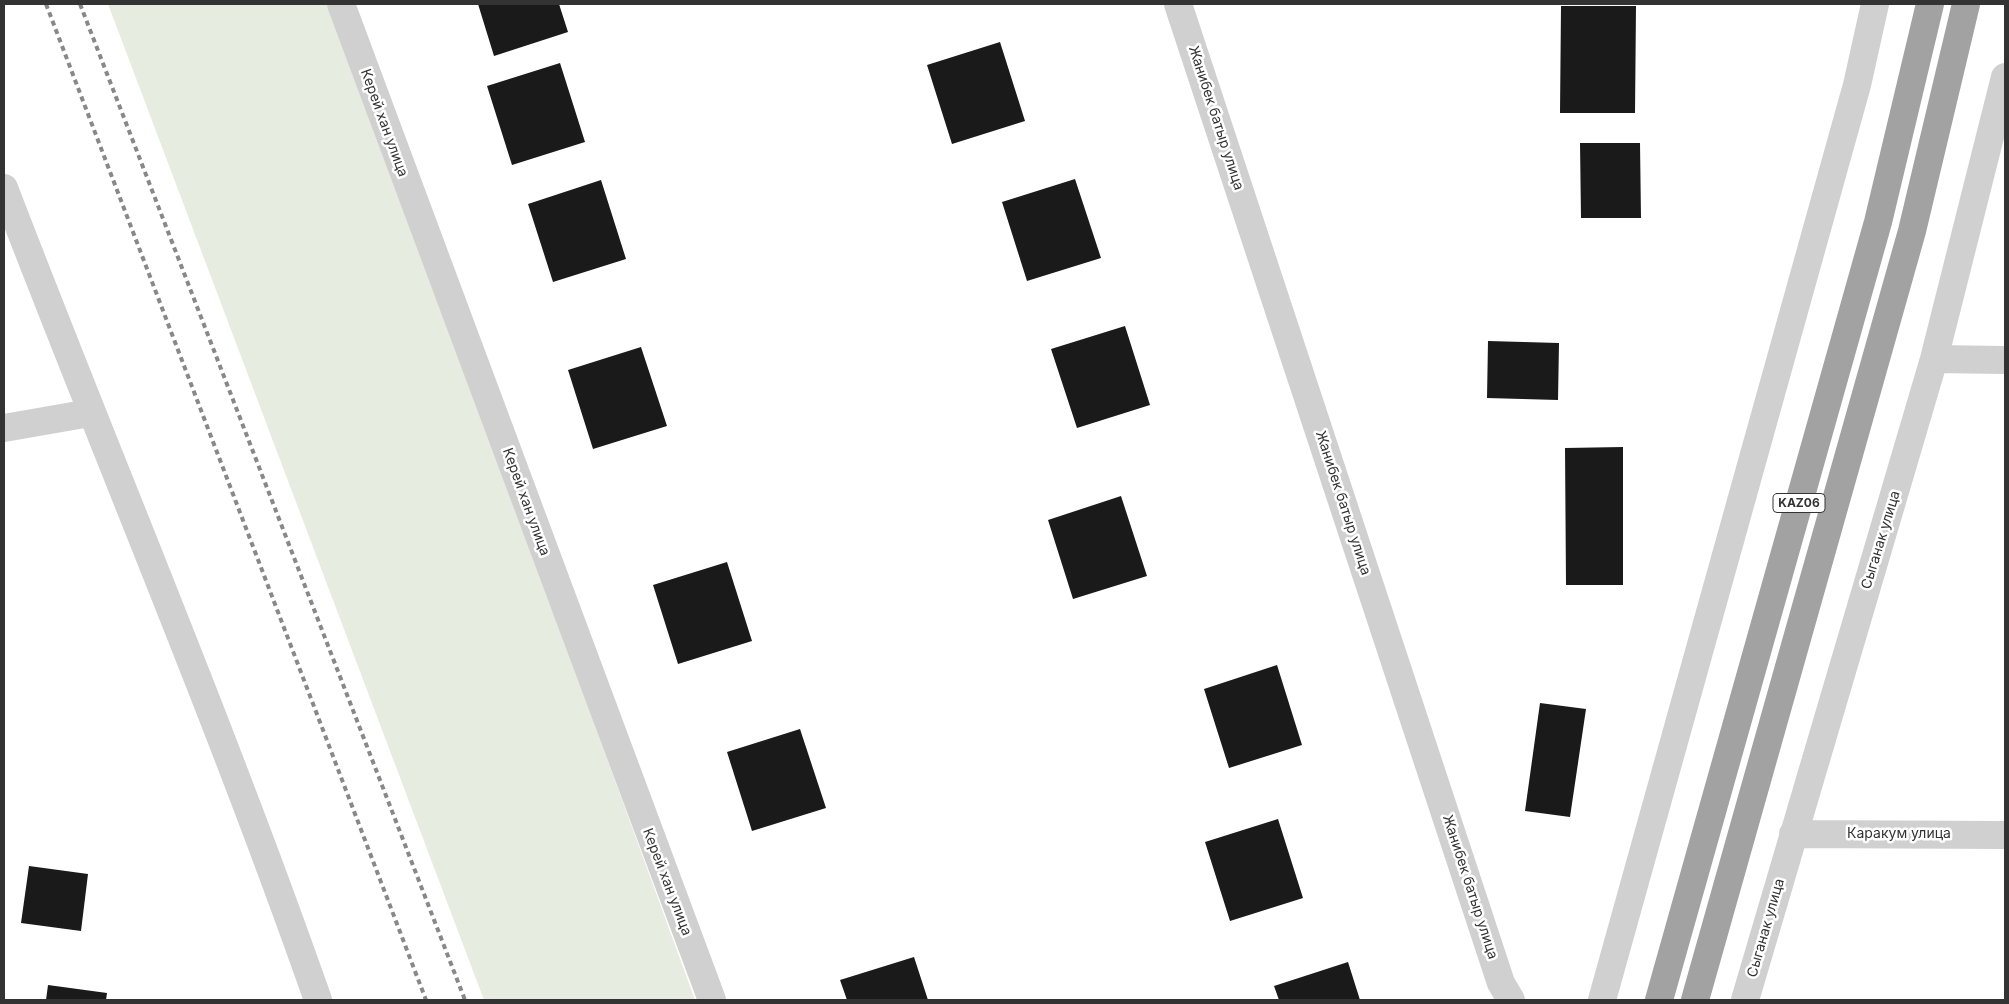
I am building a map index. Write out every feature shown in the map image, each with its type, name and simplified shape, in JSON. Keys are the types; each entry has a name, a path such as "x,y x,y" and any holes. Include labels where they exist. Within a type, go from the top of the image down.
{"highway":[{"name":"KАZ06","path":"1659,1000 1878,222 1930,4"},
{"name":"KАZ06","path":"1695,1000 1912,231 1966,4"}],"street":[{"name":"Керей хан улица","path":"341,4 712,1000"},
{"name":"Жанибек батыр улица","path":"1178,4 1501,983 1511,1000"},
{"path":"1602,1000 1857,86 1875,4"},
{"name":"Сыганак улица","path":"1745,1000 1934,359 2005,77"},
{"path":"4,188 90,413 198,679 318,1000"},
{"path":"1934,359 2005,360"},
{"path":"4,428 90,413"},
{"name":"Каракум улица","path":"1793,834 2005,834"}],"shaded area":[{"path":"108,4 332,4 695,1000 484,1000"}],"building":[{"path":"478,4 559,4 568,32 494,56"},
{"path":"1561,6 1636,6 1635,113 1560,113"},
{"path":"1000,42 1025,121 952,144 927,65"},
{"path":"560,63 585,142 512,165 487,86"},
{"path":"1580,143 1640,143 1641,218 1581,218"},
{"path":"1075,179 1101,258 1027,281 1002,202"},
{"path":"601,180 626,259 553,282 528,204"},
{"path":"1125,326 1150,405 1077,428 1051,349"},
{"path":"1488,341 1559,343 1558,400 1487,398"},
{"path":"641,347 667,426 593,449 568,370"},
{"path":"1623,447 1623,585 1566,585 1565,448"},
{"path":"1121,496 1147,576 1073,599 1048,520"},
{"path":"727,562 752,641 678,664 653,585"},
{"path":"1277,665 1302,745 1229,768 1204,689"},
{"path":"1540,703 1586,709 1570,817 1525,811"},
{"path":"800,729 826,808 752,831 727,752"},
{"path":"1278,819 1303,898 1230,921 1205,842"},
{"path":"29,866 88,874 81,931 21,923"},
{"path":"914,957 928,1000 847,1000 840,980"},
{"path":"1348,962 1360,1000 1279,1000 1274,986"},
{"path":"48,985 107,993 106,1000 46,1000"}],"railway":[{"path":"46,4 426,1000"},
{"path":"80,4 465,1000"}]}
